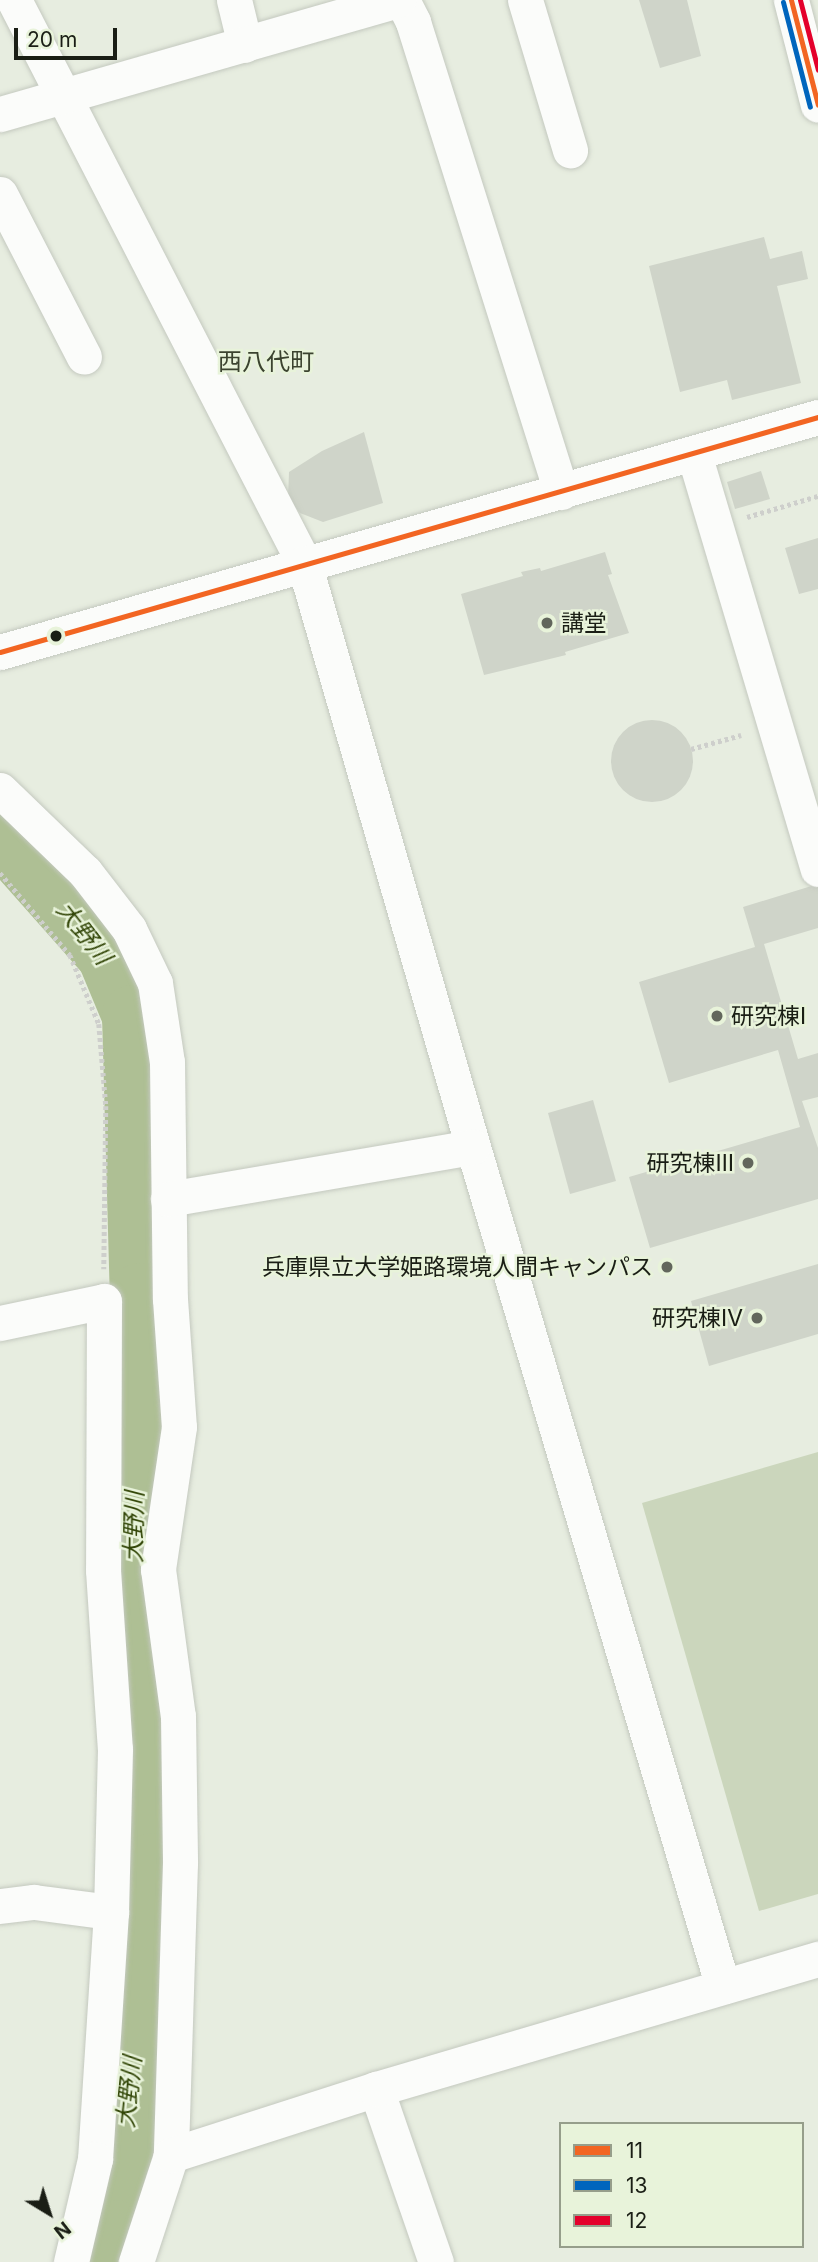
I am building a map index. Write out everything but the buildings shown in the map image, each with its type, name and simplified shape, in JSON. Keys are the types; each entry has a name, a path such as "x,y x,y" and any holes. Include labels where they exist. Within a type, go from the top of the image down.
{"street":[{"path":"14,0 62,98 304,563 473,1147 723,1987"},
{"path":"234,0 245,45"},
{"path":"525,0 570,150"},
{"path":"0,114 394,1 413,22 562,492"},
{"path":"802,11 818,106"},
{"path":"0,194 84,358"},
{"path":"0,652 818,417"},
{"path":"694,454 818,869"},
{"path":"0,790 85,872 130,929 155,983 167,1062 170,1299 179,1427 158,1569 178,1716 180,1863 171,2155 136,2262"},
{"path":"168,1199 473,1147"},
{"path":"0,1323 104,1301 103,1570 115,1749 111,1912 95,2159 71,2262"},
{"path":"0,1906 34,1902 111,1912"},
{"path":"171,2155 376,2090 818,1959"},
{"path":"376,2090 436,2262"}],"path":[{"path":"716,527 818,496"},
{"path":"691,750 775,724"},
{"path":"0,873 70,955 99,1024 106,1106 104,1301"}],"green space":[{"path":"818,1452 818,1894 759,1911 642,1503"}],"waterway":[{"name":"大野川","path":"0,834 107,955 132,1015 140,1293 133,1562 152,1863 115,2230 105,2262"}],"transit line":[{"name":"11","path":"791,0 818,105"},
{"name":"12","path":"800,0 818,70"},
{"name":"13","path":"783,2 810,107"},
{"name":"11","path":"0,652 818,417"}],"place":[{"name":"講堂","path":"547,623"},
{"name":"研究棟Ⅰ","path":"717,1016"},
{"name":"研究棟Ⅲ","path":"748,1163"},
{"name":"兵庫県立大学姫路環境人間キャンパス","path":"667,1267"},
{"name":"研究棟Ⅳ","path":"757,1318"}],"district":[{"name":"西八代町","path":"266,362"}]}
